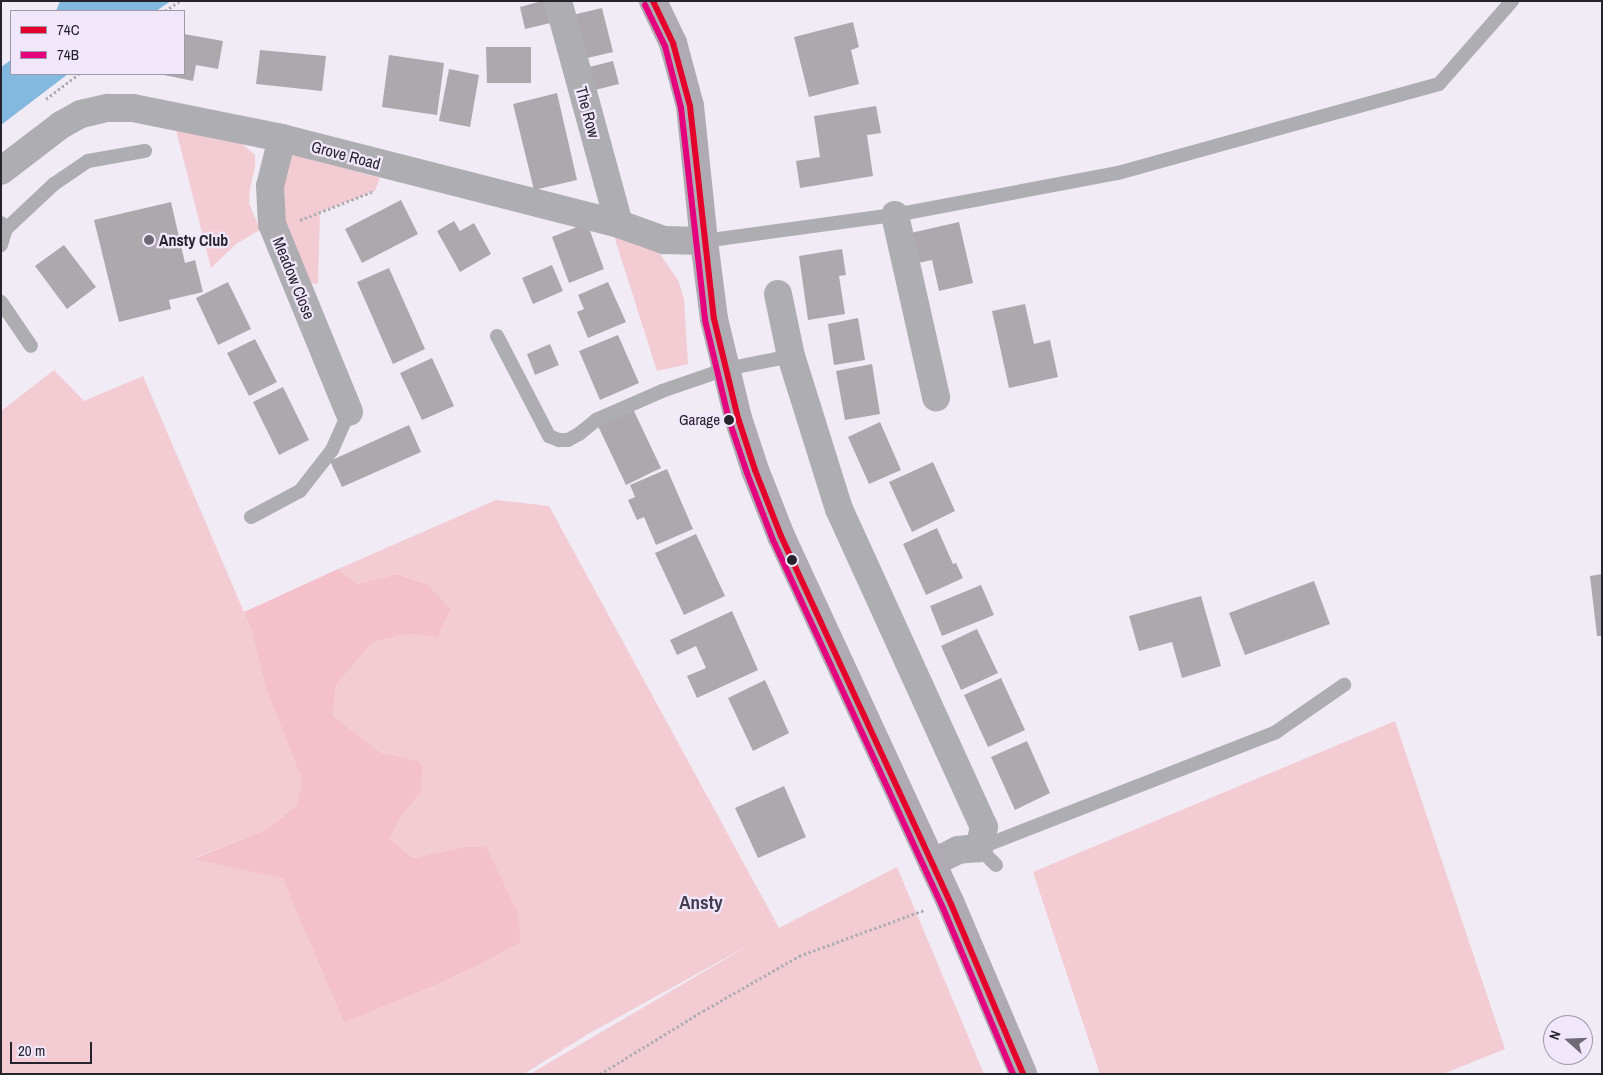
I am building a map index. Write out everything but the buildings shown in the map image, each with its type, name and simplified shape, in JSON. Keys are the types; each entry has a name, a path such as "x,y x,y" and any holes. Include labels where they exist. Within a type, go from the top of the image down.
{"main road":[{"path":"653,1 673,43 690,106 714,319 738,418 755,470 781,536 952,904 1023,1074"}],"street":[{"name":"The Row","path":"558,1 619,224"},
{"name":"Grove Road","path":"1,171 61,125 81,114 108,108 133,108 282,138 619,224 664,240 704,241"},
{"name":"Meadow Close","path":"282,138 270,186 272,224 349,412"},
{"path":"895,215 936,397"},
{"path":"778,294 791,356 839,509 984,827 988,857 958,850 932,864"}],"lane":[{"path":"704,241 895,215 1118,173 1438,84 1512,1"},
{"path":"1,245 3,226 54,184 88,161 146,151"},
{"path":"1,302 31,346"},
{"path":"497,336 549,436 559,440 568,440 579,434 596,420 662,391 726,369 791,356"},
{"path":"251,517 300,491 332,450 349,412"},
{"path":"988,857 1276,732 1344,685"}],"path":[{"path":"166,10 180,1"},
{"path":"274,230 375,191 385,165"},
{"path":"600,1074 703,1011 799,956 912,913 952,904"}],"shaded area":[{"path":"176,130 241,143 255,155 249,203 260,230 236,244 211,268"},
{"path":"292,154 380,178 375,191 320,212 318,284 308,283 275,221"},
{"path":"620,235 645,244 660,254 678,280 684,299 688,364 657,371 615,239"},
{"path":"54,370 84,401 143,376 252,632 266,689 302,780 296,806 267,829 195,858 282,878 344,1023 436,985 485,962 521,942 464,847 413,858 390,839 400,818 421,792 423,767 418,761 380,752 333,716 336,685 372,643 405,634 438,637 451,609 427,584 396,574 357,584 338,569 496,500 549,506 779,928 897,867 984,1074 530,1074 751,944 588,1034 524,1074 1,1074 1,411"},
{"path":"338,569 357,584 396,574 427,584 451,609 438,637 405,634 372,643 336,685 333,716 380,752 418,761 423,767 421,792 400,818 390,839 413,858 464,847 486,847 517,911 521,942 485,962 436,985 344,1023 282,878 194,859 267,829 296,806 302,780 266,689 252,632 244,612"},
{"path":"1395,721 1505,1049 1443,1074 1100,1074 1033,872"}],"water":[{"path":"60,1 171,1 158,10 56,10"},
{"path":"10,61 10,75 67,75 1,125 1,67"}],"transit line":[{"name":"74C","path":"653,1 673,43 690,106 714,319 738,418 755,470 781,536 951,904 1023,1074"},
{"name":"74B","path":"645,5 665,46 681,108 705,320 729,420 747,473 773,540 943,908 1013,1074"}],"place":[{"name":"Ansty Club","path":"149,240"},
{"name":"Garage","path":"729,420"}],"district":[{"name":"Ansty","path":"701,903"}]}
